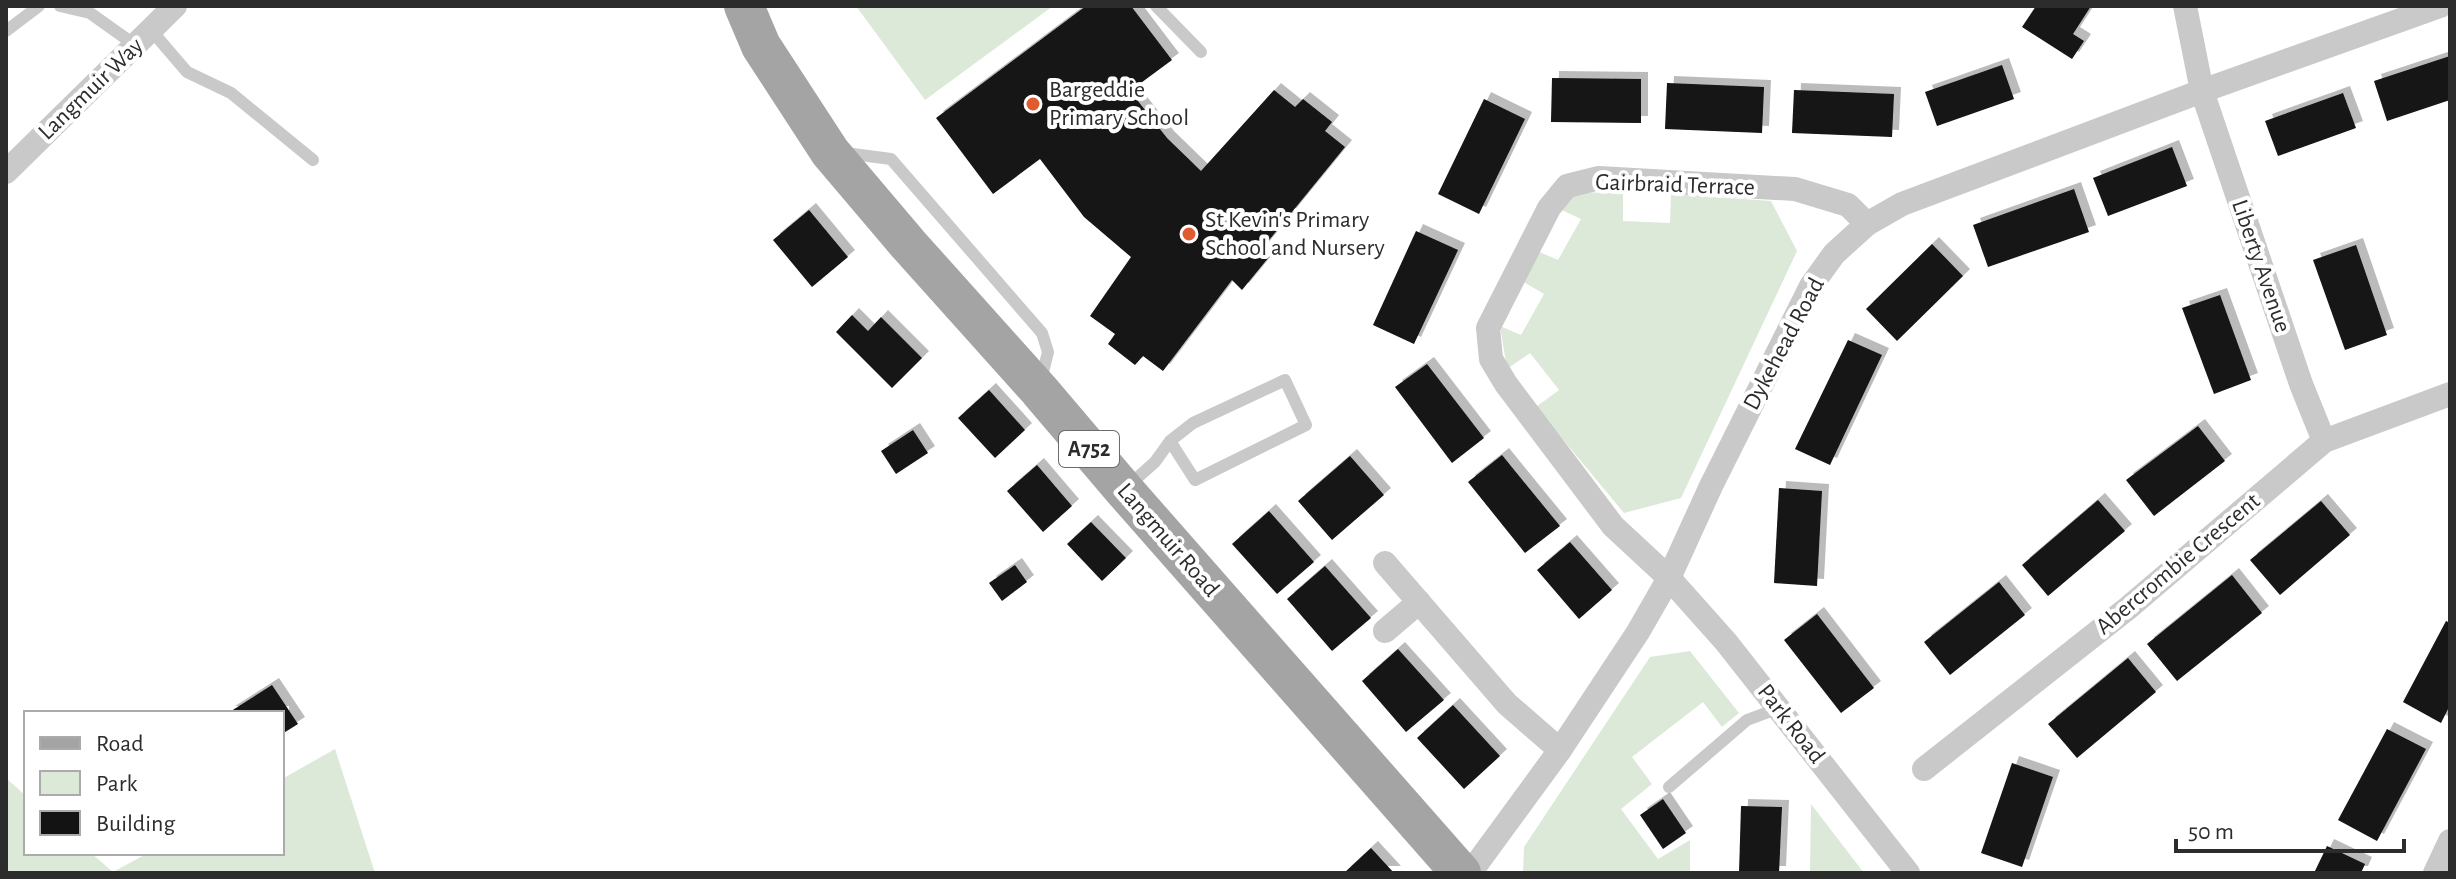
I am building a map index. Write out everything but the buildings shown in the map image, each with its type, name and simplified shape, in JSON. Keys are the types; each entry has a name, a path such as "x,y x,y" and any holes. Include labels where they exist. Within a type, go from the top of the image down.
{"main road":[{"name":"Langmuir Road","path":"744,6 761,46 830,152 1461,873"}],"street":[{"name":"Langmuir Way","path":"6,172 175,6"},
{"name":"Liberty Avenue","path":"2185,6 2202,91 2301,384 2324,441"},
{"name":"Dykehead Road","path":"1470,873 1560,750 1638,632 1669,578 1711,486 1811,286 1834,254 1867,224 1902,204 2202,91 2440,6"},
{"name":"Gairbraid Terrace","path":"1669,578 1613,526 1506,384 1491,359 1488,328 1549,208 1567,186 1599,178 1795,189 1848,205 1867,224"},
{"name":"Abercrombie Crescent","path":"1924,769 2128,608 2324,441 2450,394"},
{"path":"1385,563 1507,704 1560,750"},
{"name":"Park Road","path":"1669,578 1726,642 1908,873"},
{"path":"1385,631 1419,602"},
{"path":"2435,873 2450,841"}],"lane":[{"path":"6,31 39,6"},
{"path":"60,6 90,13 143,38 187,72 231,93 313,160"},
{"path":"1156,6 1201,52"},
{"path":"1124,490 1155,462 1170,441 1193,423 1285,380 1306,425 1195,480 1170,441"},
{"path":"1669,787 1747,720 1779,708"}],"green space":[{"path":"856,6 1053,6 925,100"},
{"path":"1567,192 1623,193 1623,221 1670,223 1671,194 1771,201 1797,251 1681,498 1624,513 1536,407 1559,390 1530,353 1507,369 1500,326 1521,335 1544,294 1520,280 1535,250 1558,260 1581,219 1555,207"},
{"path":"1690,651 1739,713 1722,727 1703,702 1632,757 1652,784 1621,809 1658,859 1690,840 1690,873 1523,873 1524,847 1650,657"},
{"path":"335,749 375,873 6,873 6,778 24,794 24,855 93,855 113,872 144,855 284,855 284,778"},
{"path":"1811,804 1864,873 1810,873"}],"place":[{"name":"Bargeddie Primary School","path":"1033,104"},
{"name":"St Kevin's Primary School and Nursery","path":"1189,234"}]}
